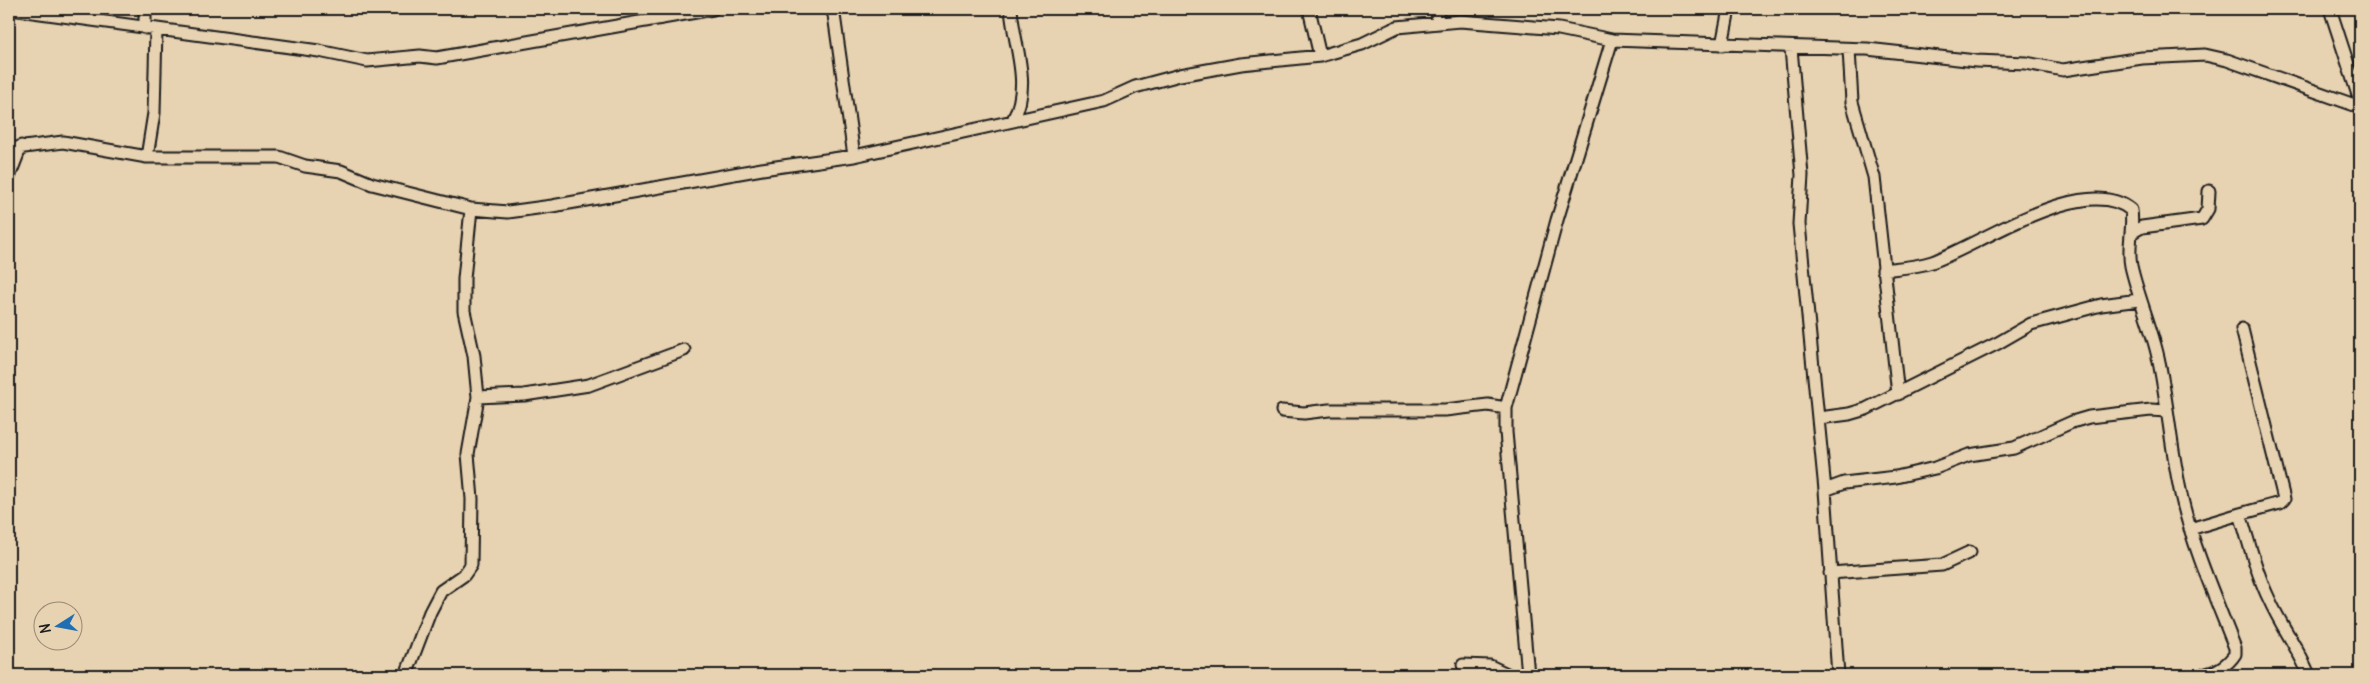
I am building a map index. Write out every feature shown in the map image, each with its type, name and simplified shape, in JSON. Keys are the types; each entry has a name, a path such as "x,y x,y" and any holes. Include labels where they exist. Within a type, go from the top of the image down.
{"street":[{"path":"10,9 319,50 368,61 420,56 437,58 670,13 713,9"},
{"path":"145,9 151,29 154,113 147,157"},
{"path":"831,9 834,15 842,61 854,156"},
{"path":"1011,9 1021,72 1020,106 1013,120"},
{"path":"1309,9 1320,56"},
{"path":"1437,23 1438,9"},
{"path":"1722,45 1729,9"},
{"path":"2330,9 2360,101"},
{"path":"9,149 63,142 147,157 280,157 305,166 341,171 372,184 471,209 508,212 778,166 854,156 1104,101 1135,87 1180,75 1241,64 1320,56 1362,44 1397,26 1460,21 1559,29 1612,40 1849,49 2026,63 2063,70 2142,58 2205,55 2227,60 2360,107"},
{"path":"1528,675 1506,432 1506,408 1556,220 1612,40"},
{"path":"1791,48 1802,175 1800,224 1825,490 1838,675"},
{"path":"1849,49 1854,108 1873,173 1898,394"},
{"path":"1020,106 1031,116"},
{"path":"9,177 21,146"},
{"path":"2131,233 2142,227 2202,219 2208,209 2209,191"},
{"path":"1883,270 1932,262 2018,220 2067,203 2087,200 2124,204 2131,210 2129,256 2139,300 2154,340 2182,498 2190,530 2236,652 2227,663 2203,675"},
{"path":"406,675 440,591 464,575 471,565 472,499 468,448 478,397 474,356 464,305 471,209"},
{"path":"2132,219 2142,227"},
{"path":"1818,418 1858,412 1898,394 2030,324 2101,305 2139,300"},
{"path":"2190,530 2280,503 2284,498 2242,329"},
{"path":"478,397 524,395 589,385 684,350"},
{"path":"1282,411 1304,413 1329,410 1445,410 1488,404 1506,408"},
{"path":"1825,490 1844,483 1881,479 1935,468 1976,453 2014,448 2072,422 2089,417 2151,410 2166,411"},
{"path":"2240,514 2264,588 2276,615 2300,654 2309,675"},
{"path":"1830,573 1942,565 1970,552"},
{"path":"1464,666 1490,666 1509,675"}]}
